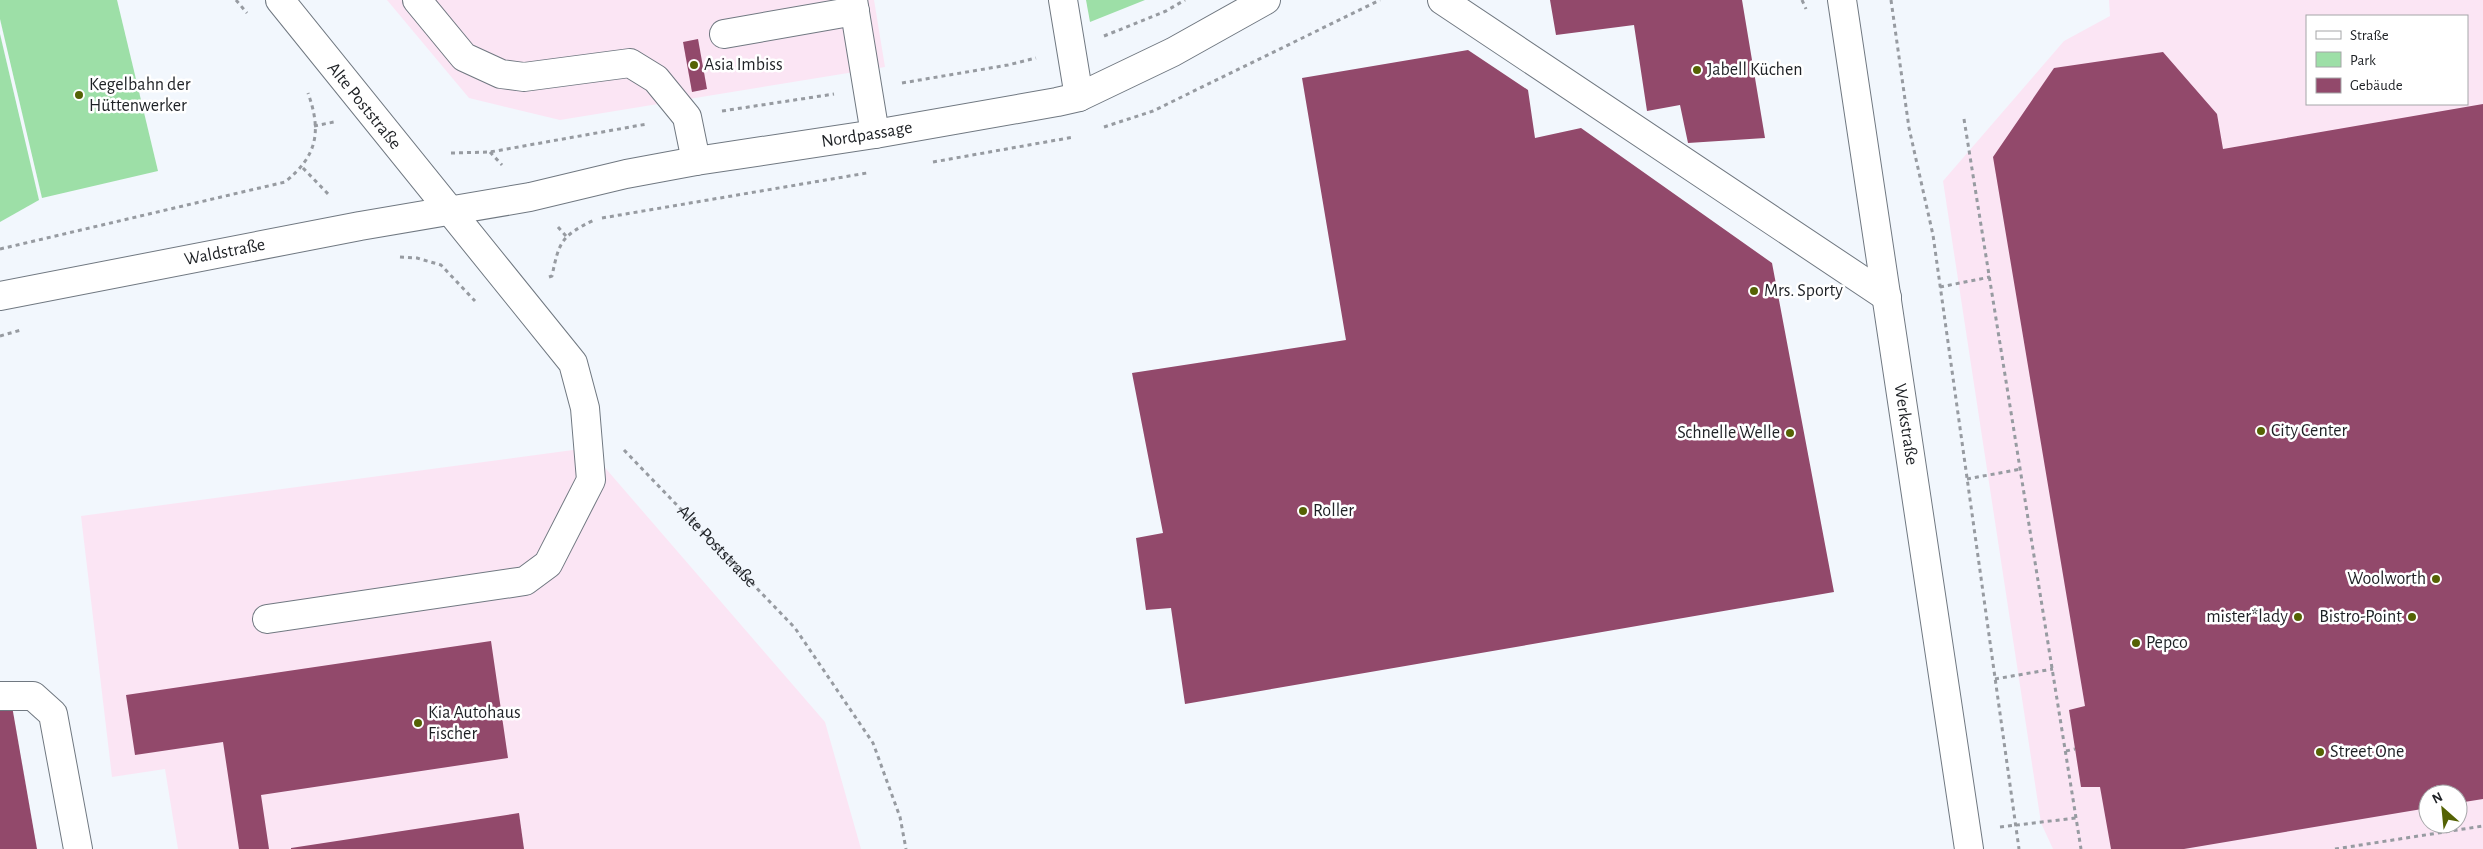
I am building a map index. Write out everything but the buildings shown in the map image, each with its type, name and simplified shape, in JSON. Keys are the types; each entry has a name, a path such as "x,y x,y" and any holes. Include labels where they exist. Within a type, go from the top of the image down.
{"street":[{"name":"Alte Poststraße","path":"267,619 526,581 548,564 591,480 584,408 573,363 280,0"},
{"path":"417,0 464,56 501,74 524,77 630,63 656,78 687,117 696,161"},
{"path":"1063,0 1079,97"},
{"name":"Nordpassage","path":"449,211 530,197 626,174 696,161 875,134 1079,97 1173,52 1266,0"},
{"path":"1442,0 1887,297"},
{"name":"Werkstraße","path":"1842,0 1968,841"},
{"path":"724,34 854,6 875,134"},
{"name":"Waldstraße","path":"0,296 360,226 449,211"},
{"path":"0,696 33,696 53,714 78,849"}],"path":[{"path":"236,0 248,15"},
{"path":"445,149 453,154 490,152 687,117 1008,65 1071,49 1166,11 1186,0"},
{"path":"1891,0 1909,128 1933,235 2019,849"},
{"path":"0,248 285,182 303,168 314,144 314,110 304,84"},
{"path":"1964,119 2081,849"},
{"path":"399,257 417,258 441,265 482,308"},
{"path":"1940,287 1990,277"},
{"path":"0,336 26,329"},
{"name":"Alte Poststraße","path":"584,408 795,628 873,743 900,817 906,849"},
{"path":"1967,478 2020,470"},
{"path":"1995,679 2053,669"},
{"path":"2066,751 2075,749"},
{"path":"1968,841 2016,824 2076,818"},
{"path":"2335,849 2483,826"}],"shaded area":[{"path":"387,0 874,0 885,67 560,120 469,98"},
{"name":"City Center","path":"2109,0 2483,0 2483,849 2053,849 2041,823 1943,181 2064,41 2110,16"},
{"path":"588,448 825,722 861,849 178,849 165,769 112,777 81,516"}],"green space":[{"name":"Kegelbahn der Hüttenwerker","path":"0,0 117,0 158,171 42,198 0,19"},
{"path":"1086,0 1145,0 1090,22"},
{"path":"0,34 39,200 0,222"}],"place":[{"name":"Asia Imbiss","path":"694,65"},
{"name":"Jabell Küchen","path":"1697,70"},
{"name":"Kegelbahn der Hüttenwerker","path":"79,95"},
{"name":"Mrs. Sporty","path":"1754,291"},
{"name":"City Center","path":"2261,431"},
{"name":"Schnelle Welle","path":"1790,433"},
{"name":"Roller","path":"1303,511"},
{"name":"Woolworth","path":"2436,579"},
{"name":"mister*lady","path":"2298,617"},
{"name":"Bistro-Point","path":"2412,617"},
{"name":"Pepco","path":"2136,643"},
{"name":"Kia Autohaus Fischer","path":"418,723"},
{"name":"Street One","path":"2320,752"}]}
